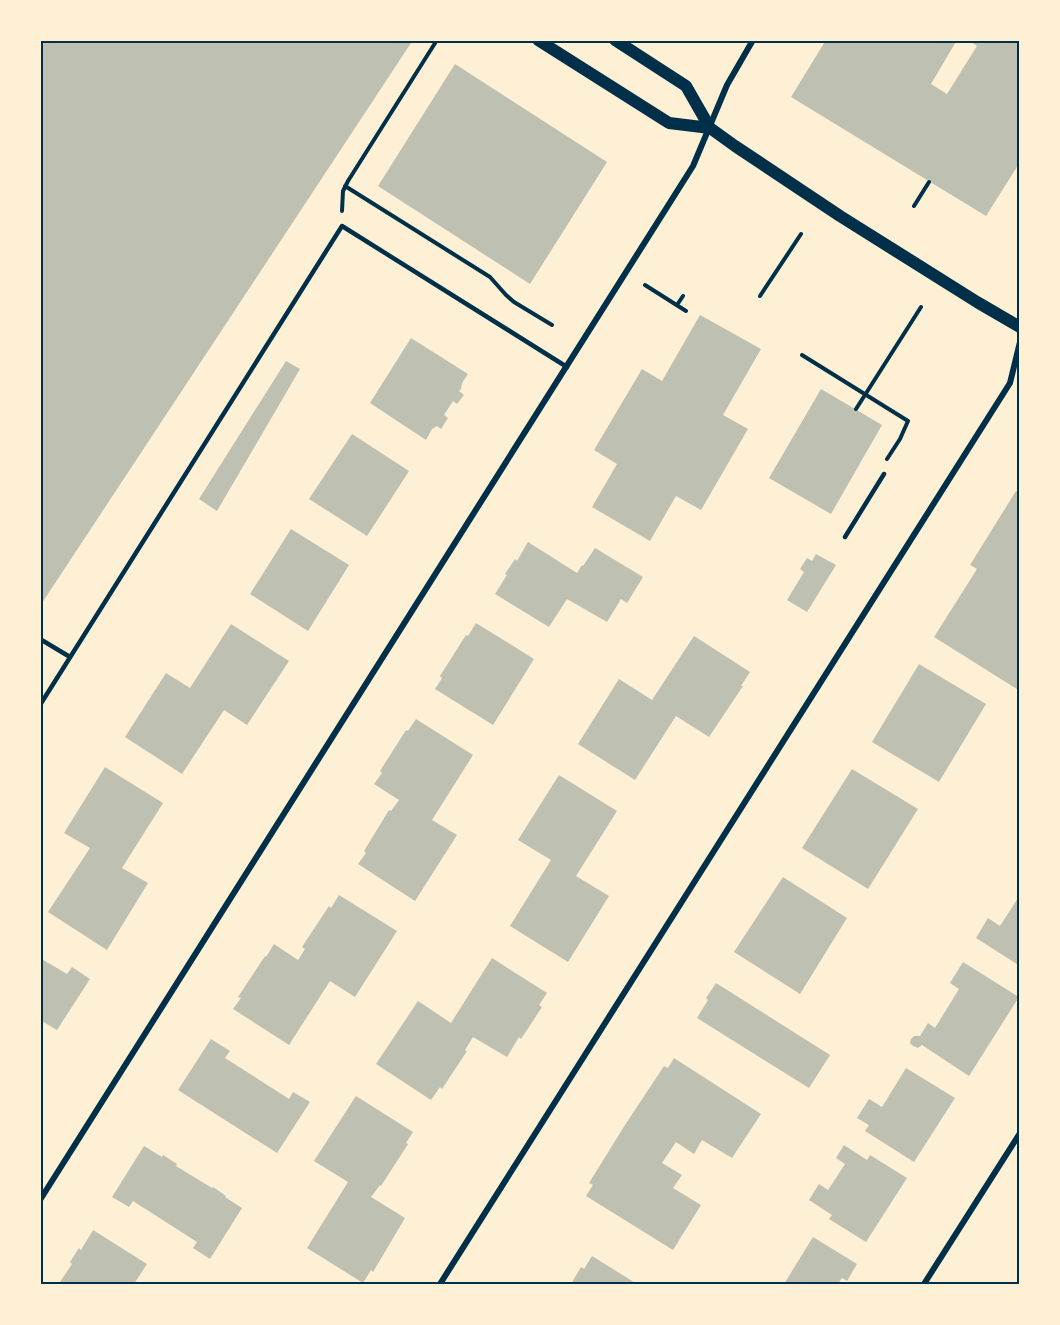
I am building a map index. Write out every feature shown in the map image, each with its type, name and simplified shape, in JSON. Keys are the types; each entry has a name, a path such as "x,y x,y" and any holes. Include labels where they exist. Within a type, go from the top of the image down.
{"main road":[{"path":"538,40 669,123 710,128"},
{"path":"615,40 686,86 710,128 840,216 976,302 1020,327"}],"street":[{"path":"40,1200 693,166 727,85 753,40"},
{"path":"440,1284 1010,383 1020,342"},
{"path":"924,1284 1020,1133"}],"lane":[{"path":"40,705 342,226 567,367"},
{"path":"845,537 884,474"},
{"path":"40,639 70,657"}],"path":[{"path":"437,40 344,189 490,277 514,302 552,325"},
{"path":"914,206 929,182"},
{"path":"760,296 801,234"},
{"path":"645,285 686,311"},
{"path":"677,305 683,296"},
{"path":"856,410 921,308"},
{"path":"802,355 908,421 886,461"}],"building":[{"path":"40,40 410,40 411,43 40,606"},
{"path":"826,40 957,40 931,84 947,94 977,46 968,40 1020,40 1020,162 986,216 791,97"},
{"path":"455,64 607,162 530,284 378,186"},
{"path":"700,315 761,349 723,415 748,429 701,510 676,496 650,541 592,507 617,464 594,450 642,369 662,381"},
{"path":"411,338 468,374 459,391 464,395 457,404 453,401 444,415 448,418 441,429 437,426 432,429 426,440 370,403"},
{"path":"286,361 300,369 217,511 199,499"},
{"path":"821,389 882,425 831,514 769,478"},
{"path":"352,434 409,471 367,536 309,499"},
{"path":"1016,491 1020,493 1020,691 934,637 977,569 970,565"},
{"path":"291,529 349,565 308,631 250,594"},
{"path":"528,542 577,573 595,548 643,577 627,603 621,599 607,622 567,599 549,627 495,594 507,575 505,574 515,559 517,561"},
{"path":"816,554 836,565 807,612 787,600 804,572 800,569 807,558 812,561"},
{"path":"476,623 534,659 493,725 435,689 442,678 440,676"},
{"path":"231,624 289,661 247,725 224,710 182,774 125,737 166,673 190,688"},
{"path":"694,636 750,672 709,737 676,716 635,780 578,744 619,679 652,700"},
{"path":"919,664 986,704 939,782 872,742"},
{"path":"416,719 473,755 432,820 457,835 415,901 358,864 389,810 391,811 399,800 374,784 406,730 408,731"},
{"path":"105,767 163,803 122,868 148,883 107,950 48,912 90,848 64,833"},
{"path":"852,769 918,809 868,889 802,848"},
{"path":"559,775 617,811 576,876 609,896 568,962 510,926 551,860 518,840"},
{"path":"783,877 847,918 800,994 734,952"},
{"path":"339,895 397,931 355,997 330,981 289,1045 233,1009 241,998 238,997 274,944 298,960 305,949 302,947"},
{"path":"1020,895 1020,966 976,938 988,918 1000,926"},
{"path":"40,958 67,974 72,967 90,979 57,1030 40,1020"},
{"path":"492,958 547,993 539,1005 542,1007 507,1057 473,1037 465,1050 467,1051 442,1089 440,1087 431,1100 376,1064 418,1001 451,1023"},
{"path":"963,962 1019,997 969,1076 922,1045 918,1048 910,1043 914,1036 920,1036 928,1023 935,1028 959,989 950,983"},
{"path":"716,983 830,1055 809,1088 697,1018"},
{"path":"211,1039 230,1051 225,1058 289,1099 293,1092 310,1102 277,1153 178,1090"},
{"path":"674,1058 761,1114 732,1158 702,1140 694,1154 676,1142 662,1163 682,1175 673,1188 701,1205 673,1250 586,1196 593,1185 589,1183 625,1125 664,1066 668,1068"},
{"path":"906,1068 955,1098 914,1162 865,1131 869,1125 857,1118 869,1099 882,1107"},
{"path":"356,1096 413,1132 406,1143 408,1144 381,1186 371,1197 405,1218 373,1272 371,1270 363,1283 307,1248 348,1182 314,1161"},
{"path":"844,1145 867,1160 870,1155 907,1178 866,1242 829,1219 832,1215 809,1200 819,1184 828,1190 845,1164 836,1158"},
{"path":"144,1146 162,1157 163,1155 177,1164 176,1166 213,1187 242,1208 210,1259 193,1248 197,1242 133,1201 129,1207 112,1197"},
{"path":"93,1230 147,1264 134,1284 64,1284 60,1282 72,1264 70,1262 79,1248 81,1250"},
{"path":"813,1237 857,1264 847,1281 842,1278 838,1284 784,1284"},
{"path":"592,1256 637,1284 571,1284 581,1267 584,1269"}]}
